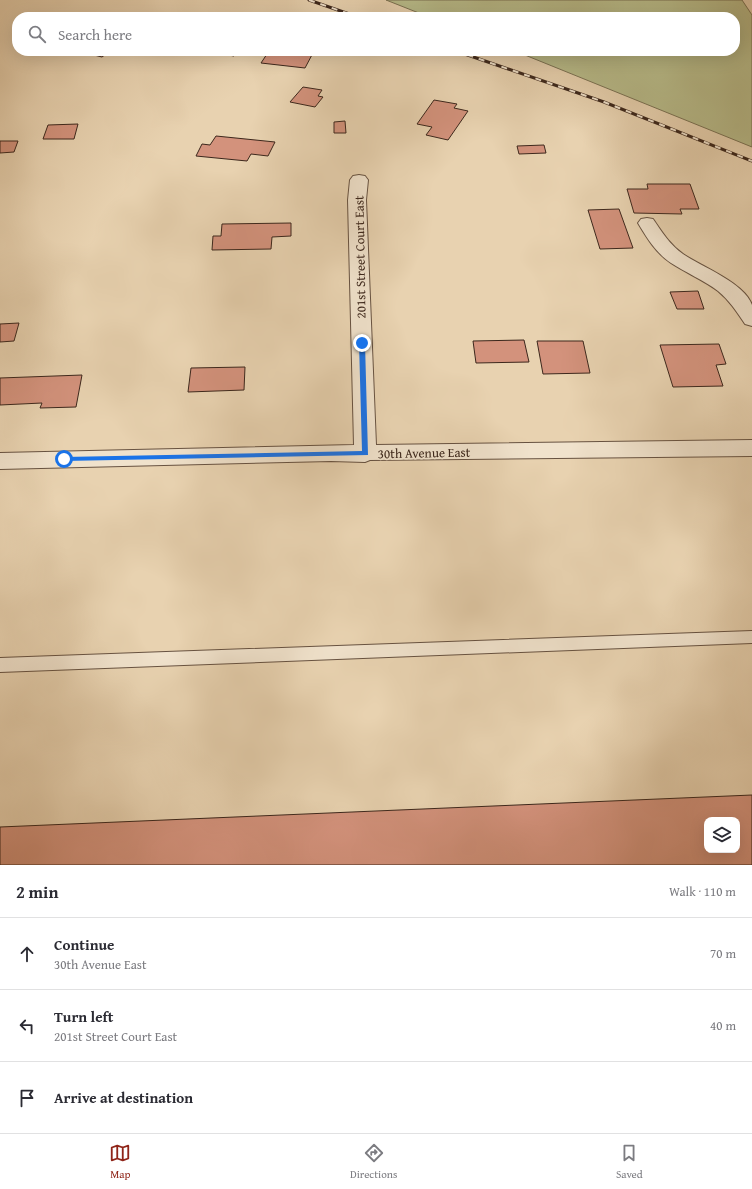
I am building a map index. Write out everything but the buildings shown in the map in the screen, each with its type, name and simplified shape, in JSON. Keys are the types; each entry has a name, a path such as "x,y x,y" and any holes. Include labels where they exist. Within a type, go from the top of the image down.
{"street":[{"name":"201st Street Court East","path":"359,180 357,200 365,454"},
{"path":"647,223 654,238 667,253 716,282 736,297 752,320"},
{"name":"30th Avenue East","path":"0,461 323,453 365,454 752,448"}],"lane":[{"path":"0,665 752,637"}],"green space":[{"path":"386,0 742,0 752,15 752,147 527,56 740,56 740,12 416,12"}],"railway":[{"path":"309,0 344,12"},
{"path":"471,56 604,102 752,161"}],"route":[{"path":"64,459 331,453 365,454 362,343"}]}
